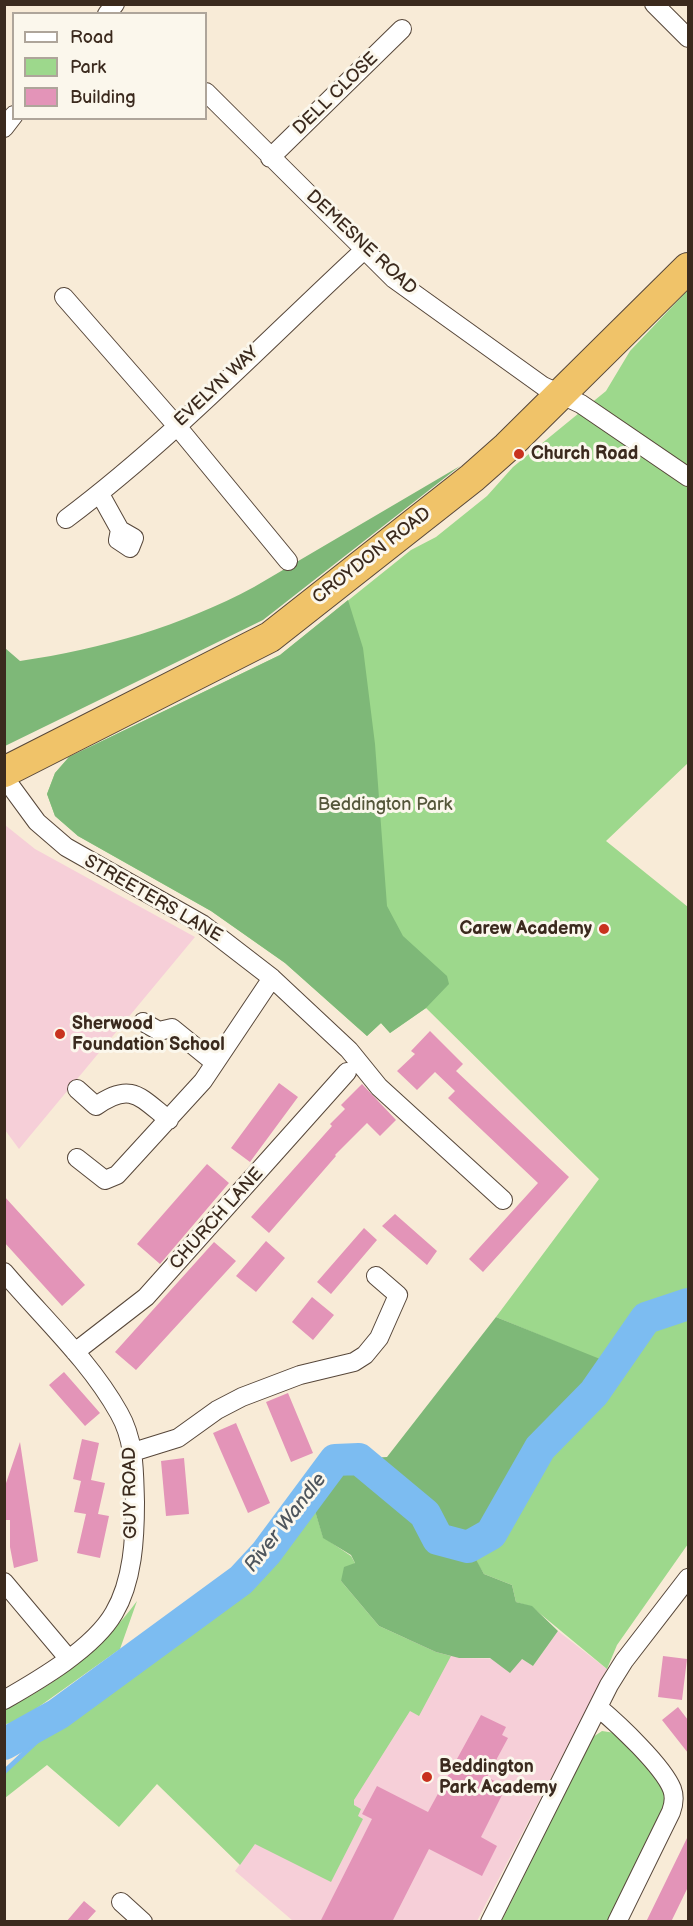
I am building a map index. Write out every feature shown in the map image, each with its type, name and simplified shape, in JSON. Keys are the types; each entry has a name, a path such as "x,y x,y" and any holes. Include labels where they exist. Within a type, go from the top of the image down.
{"highway":[{"name":"CROYDON ROAD","path":"4,774 270,637 472,478 688,268"}],"street":[{"path":"654,4 688,38"},
{"name":"DELL CLOSE","path":"270,158 402,29"},
{"name":"DEMESNE ROAD","path":"207,93 394,279 543,386 562,393"},
{"name":"EVELYN WAY","path":"66,519 100,494 363,250"},
{"path":"64,297 176,425 288,561"},
{"path":"562,393 688,477"},
{"path":"100,494 120,530"},
{"name":"STREETERS LANE","path":"4,774 37,822 66,847 202,924 272,978 355,1068 503,1200"},
{"path":"77,1158 98,1176 111,1179 169,1120 203,1081 272,978"},
{"path":"143,1022 159,1031 172,1028 215,1063"},
{"name":"CHURCH LANE","path":"75,1352 146,1297 355,1068"},
{"path":"77,1089 96,1106 113,1094 131,1092 169,1120"},
{"name":"GUY ROAD","path":"4,1272 75,1352 118,1412 130,1437 133,1452 135,1516 125,1589 114,1613 102,1628 68,1658 4,1700"},
{"path":"133,1452 178,1438 217,1410 242,1397 300,1375 354,1362 365,1355 379,1338 398,1295 376,1276"},
{"path":"490,1922 624,1660 688,1578"},
{"path":"4,1582 68,1658"},
{"path":"599,1708 623,1729 668,1781 674,1798 671,1812 616,1922"},
{"path":"121,1902 143,1922"}],"shaded area":[{"name":"Sherwood Foundation School","path":"5,825 35,849 195,937 19,1149 5,1130"},
{"name":"Beddington Park Academy","path":"558,1631 607,1669 477,1921 293,1921 235,1871 407,1638 459,1658 522,1659 533,1666"}],"green space":[{"name":"Beddington Park","path":"688,290 688,763 606,841 688,907 688,1544 617,1645 607,1669 532,1607 516,1602 512,1585 484,1574 473,1556 500,1497 532,1442 590,1387 600,1360 496,1317 599,1179 426,1008 390,1033 381,1023 367,1036 285,963 211,911 78,836 55,816 47,794 55,773 69,757 280,655 411,550 436,537 487,496 513,467 606,391 630,351"},
{"path":"460,466 263,620 5,746 5,648 20,661 51,656 111,643 198,613 254,587"},
{"path":"348,600 363,648 375,744 387,906 403,936 447,976 449,984 426,1008 390,1033 381,1023 367,1036 285,963 211,911 78,836 55,816 47,794 55,773 69,757 280,655"},
{"path":"496,1317 600,1359 590,1387 532,1442 500,1497 474,1556 484,1574 512,1585 516,1602 532,1606 558,1631 533,1666 522,1659 510,1673 490,1658 459,1658 436,1652 379,1626 341,1581 344,1567 355,1563 351,1555 323,1538 310,1494 335,1460 387,1457"},
{"path":"310,1494 323,1537 351,1556 355,1563 341,1581 379,1626 436,1652 451,1656 419,1716 410,1711 354,1800 354,1805 361,1809 358,1816 363,1819 331,1882 255,1844 240,1865 157,1784 119,1827 47,1765 5,1798 5,1772 37,1741 58,1714 241,1580 266,1553"},
{"path":"137,1601 120,1649 16,1723 5,1724 4,1709 43,1689 78,1664 109,1634"},
{"path":"602,1731 615,1733 622,1738 662,1785 667,1803 610,1921 501,1922 593,1737"}],"building":[{"path":"430,1031 463,1064 456,1071 569,1177 483,1272 469,1259 538,1183 448,1098 455,1091 435,1072 417,1090 397,1071 415,1054 411,1051"},
{"path":"279,1083 298,1097 250,1162 231,1148"},
{"path":"362,1084 396,1120 380,1136 367,1123 335,1155 269,1233 251,1217 332,1126 330,1124 345,1109 341,1105"},
{"path":"207,1164 229,1183 160,1264 137,1244"},
{"path":"4,1196 85,1285 62,1306 4,1242"},
{"path":"395,1214 437,1251 427,1265 382,1226"},
{"path":"364,1228 377,1240 331,1294 317,1282"},
{"path":"266,1241 285,1258 256,1292 236,1276"},
{"path":"214,1242 236,1261 136,1370 115,1352"},
{"path":"312,1297 334,1315 313,1340 292,1322"},
{"path":"64,1372 100,1413 85,1426 49,1385"},
{"path":"288,1393 313,1453 291,1462 266,1402"},
{"path":"236,1423 270,1503 248,1513 213,1433"},
{"path":"82,1439 99,1443 91,1480 105,1483 98,1514 109,1516 100,1558 77,1553 86,1514 74,1512 81,1481 73,1479"},
{"path":"20,1442 38,1561 14,1568 10,1547 10,1520 4,1520 4,1489"},
{"path":"184,1458 189,1514 166,1516 161,1461"},
{"path":"663,1656 687,1659 682,1700 658,1697"},
{"path":"678,1707 688,1720 688,1753 662,1720"},
{"path":"481,1715 506,1727 502,1735 508,1738 487,1777 506,1787 481,1837 497,1846 482,1876 429,1849 392,1922 320,1922 372,1819 362,1814 377,1786 428,1812"},
{"path":"688,1836 688,1887 671,1922 646,1922"},
{"path":"84,1901 96,1911 86,1922 66,1922"}],"waterway":[{"name":"River Wandle","path":"4,1744 58,1714 241,1580 266,1553 335,1460 359,1459 425,1514 438,1539 468,1547 491,1534 540,1448 594,1393 646,1318 688,1304"},
{"name":"River Wandle","path":"4,1772 37,1741 58,1714"}],"place":[{"name":"Church Road","path":"519,454"},
{"name":"Carew Academy","path":"604,929"},
{"name":"Sherwood Foundation School","path":"60,1034"},
{"name":"Beddington Park Academy","path":"427,1777"}]}
